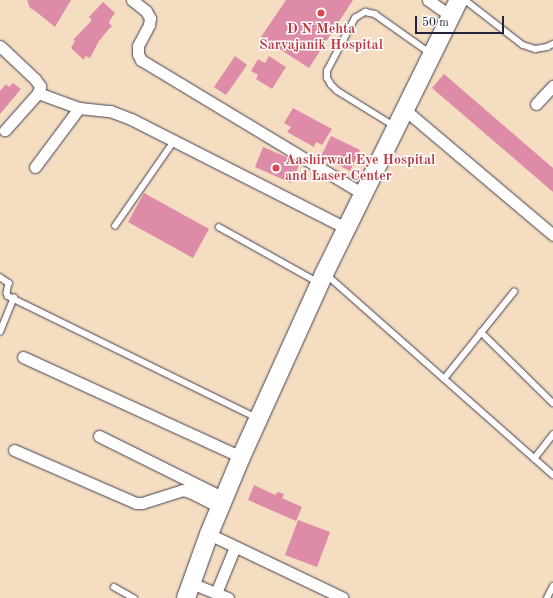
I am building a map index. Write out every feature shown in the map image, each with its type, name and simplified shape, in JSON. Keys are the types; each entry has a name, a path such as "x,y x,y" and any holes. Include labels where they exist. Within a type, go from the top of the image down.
{"main road":[{"path":"188,590 209,534 241,457 322,278 431,53 459,0"}],"street":[{"path":"132,0 146,11 150,18 149,25 138,46 138,54 141,60 363,194"},
{"path":"428,0 451,16"},
{"path":"0,46 35,78 40,86 38,93 5,130"},
{"path":"536,104 553,86"},
{"path":"38,93 79,108 110,111 133,120 346,228"},
{"path":"35,167 79,108"},
{"path":"404,109 553,235"},
{"path":"23,357 241,457"},
{"path":"99,436 222,503"},
{"path":"14,450 136,503 142,503 182,490 222,503"},
{"path":"209,534 344,598"},
{"path":"216,593 235,547"},
{"path":"188,590 216,593 228,598"}],"lane":[{"path":"465,0 523,45 535,49 547,48 553,44"},
{"path":"395,127 338,91 331,85 327,78 327,72 356,18 365,12 375,14 431,53"},
{"path":"115,226 174,141"},
{"path":"219,227 322,278 444,379 553,475"},
{"path":"0,278 9,284 7,293 8,296 258,419"},
{"path":"444,379 514,292"},
{"path":"0,332 14,298"},
{"path":"482,332 553,403"},
{"path":"534,459 553,435"},
{"path":"114,586 134,598"},
{"path":"547,598 553,586"}],"building":[{"path":"27,0 71,0 55,27 30,8"},
{"path":"286,0 353,0 309,68 261,37"},
{"path":"103,2 115,13 109,23 112,26 99,41 90,58 85,56 84,60 71,48 75,41 73,40 92,20 89,17"},
{"path":"235,56 247,65 226,95 214,87"},
{"path":"269,56 286,67 272,89 256,79 258,75 251,71 258,59 265,63"},
{"path":"444,74 553,168 553,192 432,88"},
{"path":"13,83 21,89 0,114 0,91 6,84 9,87"},
{"path":"293,108 332,129 322,145 316,142 314,147 287,132 291,127 284,123"},
{"path":"331,136 360,150 350,171 321,156"},
{"path":"263,147 300,163 291,183 255,167"},
{"path":"144,193 209,229 193,258 128,222"},
{"path":"254,485 275,495 278,492 284,494 282,498 302,507 296,521 248,500"},
{"path":"298,520 330,532 317,567 285,555"}],"place":[{"name":"D N Mehta Sarvajanik Hospital","path":"321,13"},
{"name":"Aashirwad Eye Hospital and Laser Center","path":"276,168"}]}
